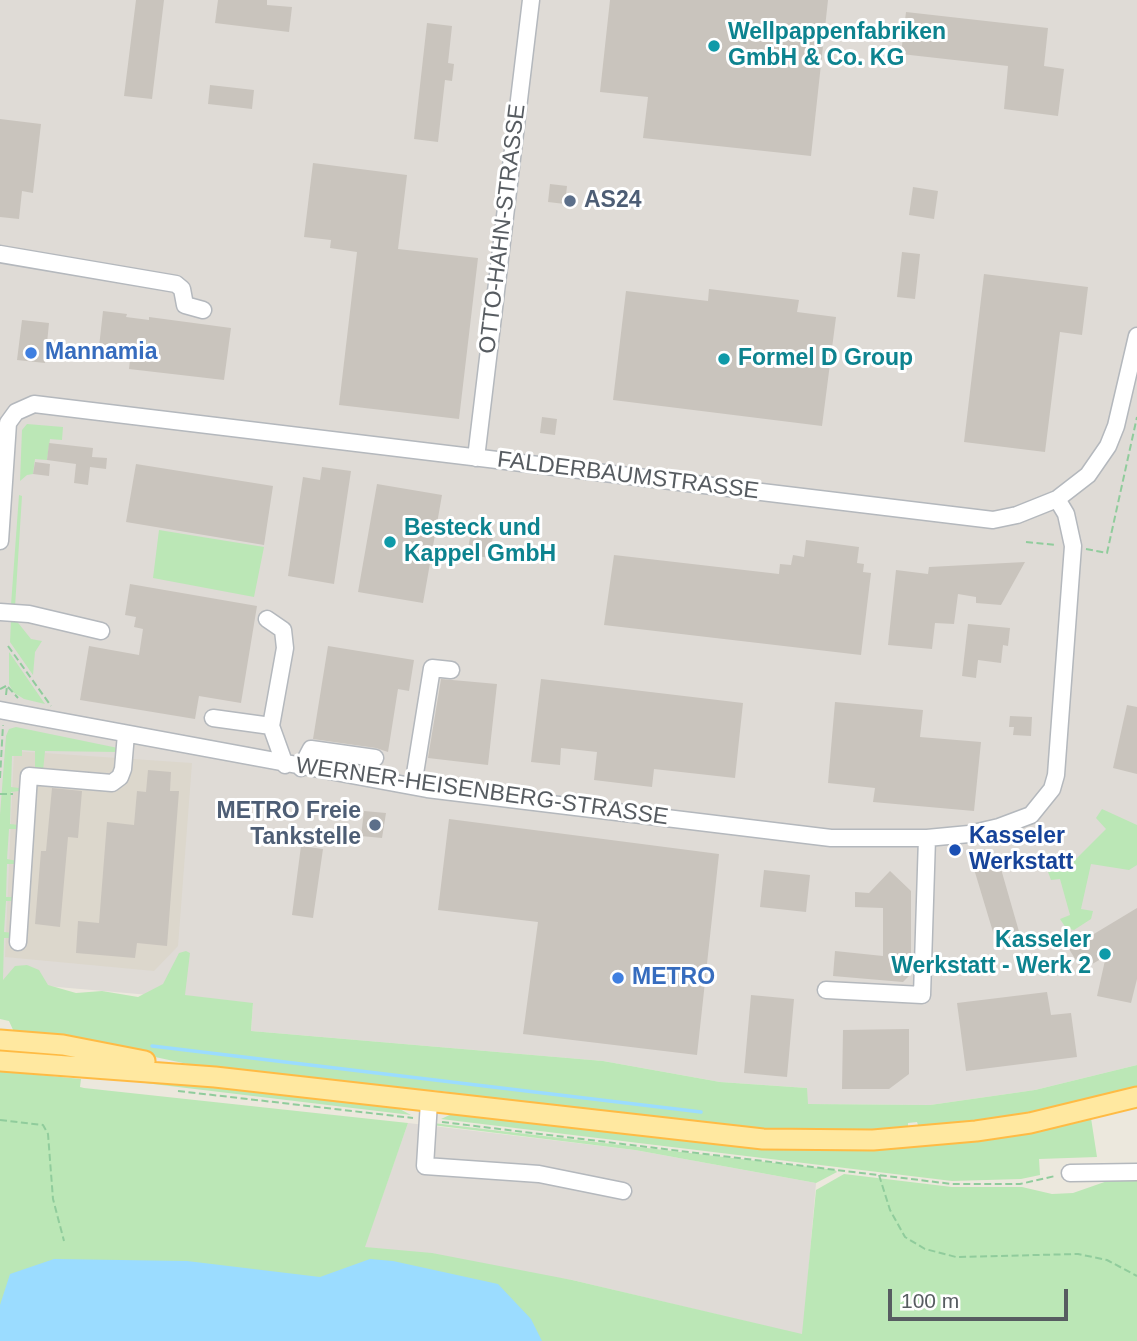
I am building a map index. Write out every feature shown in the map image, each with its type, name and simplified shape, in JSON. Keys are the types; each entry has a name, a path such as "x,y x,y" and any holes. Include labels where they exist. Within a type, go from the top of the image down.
{"main road":[{"path":"0,1040 106,1052 215,1077"},
{"path":"0,1060 215,1077 719,1136 873,1140 1030,1123 1137,1097"}],"street":[{"name":"OTTO-HAHN-STRASSE","path":"475,458 531,0"},
{"path":"0,254 176,284 182,289 185,305 203,310"},
{"name":"FALDERBAUMSTRASSE","path":"0,541 6,412 45,405 966,519 993,520 1017,516 1057,499 1088,475 1108,446 1137,337"},
{"name":"WERNER-HEISENBERG-STRASSE","path":"0,710 413,786 831,838 927,838 999,827 1031,814 1052,789 1056,775 1070,615 1073,546 1066,514 1057,499"},
{"path":"0,612 29,614 101,631"},
{"path":"267,619 283,629 285,648 271,726 293,766 311,749 375,758"},
{"path":"413,786 432,668 451,670"},
{"path":"213,718 271,726"},
{"path":"18,942 30,776 112,783 120,777 123,769 126,734"},
{"path":"826,989 922,995 927,838"},
{"path":"429,1102 425,1166 540,1174 623,1191"},
{"path":"1070,1173 1137,1172"}],"path":[{"path":"1026,542 1073,546 1107,553 1137,417"},
{"path":"8,646 53,708 51,720"},
{"path":"0,689 7,686"},
{"path":"0,778 1,759"},
{"path":"0,794 12,794"},
{"path":"0,1120 43,1125 48,1134 53,1199 64,1241"},
{"path":"1070,1173 1020,1184 992,1185 952,1184 879,1174 890,1210 905,1237 925,1249 956,1257 1078,1254 1107,1260 1137,1276"}],"shaded area":[{"path":"0,0 1137,0 1137,1065 1035,1090 930,1105 807,1104 807,1088 720,1082 603,1061 251,1031 253,1004 0,982"},
{"path":"14,751 192,763 178,946 154,971 5,957"},
{"path":"408,1123 635,1150 816,1183 803,1335 572,1280 364,1247"}],"green space":[{"path":"27,424 63,427 62,440 50,439 47,460 35,459 33,474 20,481 22,430"},
{"path":"19,495 22,496 15,607 11,605"},
{"path":"159,530 264,547 254,597 153,578"},
{"path":"15,619 31,639 42,641 35,652 33,675 10,642 11,620"},
{"path":"9,652 45,704 24,699 13,692 9,684"},
{"path":"16,727 118,748 118,752 45,751 43,771 35,771 35,751 22,750 22,756 12,756 11,787 19,788 19,791 11,792 10,824 19,825 19,829 9,829 7,859 17,861 17,864 7,864 6,897 15,897 15,901 6,901 4,932 14,933 13,938 4,938 3,980 15,966 27,965 39,970 48,985 76,993 102,991 138,997 163,984 179,953 186,951 190,953 185,995 253,1003 251,1031 603,1061 720,1082 807,1088 808,1104 930,1105 1035,1090 1137,1065 1137,1090 1028,1115 919,1128 917,1122 908,1123 908,1130 874,1133 763,1131 448,1097 448,1092 415,1091 216,1070 108,1047 14,1032 9,1021 0,1019 0,815 6,736 9,729"},
{"path":"1102,809 1137,825 1137,865 1129,870 1091,864 1081,909 1093,911 1091,919 1074,930 1066,928 1060,919 1070,915 1060,879 1051,880 1048,872 1061,863 1065,870 1106,829 1096,818"},
{"path":"70,1069 394,1106 411,1115 70,1074"},
{"path":"0,1071 81,1079 80,1087 84,1088 408,1123 365,1247 432,1253 572,1280 802,1334 816,1190 844,1174 952,1187 1022,1187 1052,1194 1073,1193 1116,1178 1137,1177 1137,1341 0,1341"},
{"path":"454,1113 719,1143 1032,1130 1091,1118 1097,1157 1039,1159 1040,1175 1021,1179 952,1181 441,1119"},
{"path":"433,1123 837,1172 816,1183 635,1150 432,1125"}],"water":[{"path":"54,1259 187,1261 320,1277 370,1259 393,1261 498,1284 531,1319 542,1341 0,1341 0,1305 10,1274"}],"building":[{"path":"136,0 164,0 152,99 124,96"},
{"path":"218,0 267,0 267,5 292,7 289,32 215,23"},
{"name":"Wellpappenfabriken GmbH & Co. KG","path":"610,0 828,0 811,156 643,138 648,97 600,92"},
{"path":"906,12 1048,28 1044,66 1064,69 1058,116 1004,109 1008,66 901,54"},
{"path":"427,23 452,26 448,63 454,64 452,81 445,80 438,142 414,139"},
{"path":"210,85 254,90 252,109 208,104"},
{"path":"0,119 41,124 33,193 22,191 19,219 0,217"},
{"path":"313,163 407,175 398,249 478,258 459,419 339,405 357,252 330,248 331,240 304,237"},
{"path":"550,184 567,186 565,204 548,202"},
{"path":"913,187 938,191 934,219 909,215"},
{"path":"902,252 920,254 915,299 897,297"},
{"path":"984,274 1088,287 1082,335 1060,332 1045,452 964,442"},
{"name":"Formel D Group","path":"709,289 799,300 797,312 836,317 822,426 613,400 626,291 708,301"},
{"path":"103,311 127,314 126,317 149,320 149,317 231,328 224,380 129,369 130,360 98,356"},
{"path":"22,320 49,323 45,363 17,360"},
{"path":"542,417 557,419 555,435 540,433"},
{"path":"49,443 93,448 92,457 107,458 106,469 90,467 88,485 74,483 76,464 47,460"},
{"path":"35,462 50,464 49,476 33,474"},
{"path":"136,464 273,486 264,545 126,522"},
{"path":"322,467 351,471 334,584 288,576 303,477 320,480"},
{"name":"Besteck und Kappel GmbH","path":"377,484 442,495 423,603 358,592"},
{"path":"472,527 494,531 489,558 467,554"},
{"path":"806,540 859,547 857,563 864,564 863,572 871,573 861,655 604,625 614,555 779,574 780,564 791,565 793,555 804,557"},
{"path":"1025,562 1001,605 976,603 976,597 958,594 954,624 935,623 932,649 888,645 896,570 928,574 929,567"},
{"path":"130,584 257,606 241,703 199,696 195,719 80,700 89,646 139,655 143,629 134,627 136,617 125,615"},
{"path":"968,624 1010,628 1008,646 1003,645 1001,663 978,660 976,678 962,676"},
{"path":"328,646 414,660 409,691 398,689 388,752 313,739"},
{"path":"441,679 497,684 488,765 428,758"},
{"path":"541,679 743,703 735,778 654,769 652,787 594,780 597,752 561,748 560,765 531,762"},
{"path":"835,702 923,710 920,737 981,742 974,811 873,802 875,788 828,783"},
{"path":"1127,705 1137,707 1137,774 1113,768"},
{"path":"1010,716 1032,717 1031,736 1013,735 1014,727 1009,727"},
{"path":"148,770 171,772 170,791 179,791 167,946 137,943 135,958 76,953 78,921 99,923 107,822 134,825 137,791 146,792"},
{"path":"52,788 82,791 78,838 68,837 60,927 35,924 41,851 46,851"},
{"path":"364,811 386,813 382,838 361,836"},
{"name":"METRO","path":"449,819 719,854 697,1055 523,1034 538,922 438,910"},
{"path":"301,846 323,849 313,918 292,915"},
{"path":"999,862 1020,935 996,942 974,869"},
{"path":"764,870 810,875 806,912 760,907"},
{"path":"890,871 911,891 911,974 903,982 833,976 835,951 883,956 883,908 855,907 855,892 869,893"},
{"name":"Kasseler Werkstatt - Werk 2","path":"1137,908 1137,979 1131,1003 1097,996 1106,956 1082,970 1069,949"},
{"path":"1047,992 1051,1015 1071,1013 1077,1057 966,1071 957,1003"},
{"path":"751,995 794,999 787,1077 744,1073"},
{"path":"909,1029 909,1074 889,1089 842,1089 843,1030"}],"waterway":[{"path":"152,1046 701,1112"}],"place":[{"name":"Wellpappenfabriken GmbH & Co. KG","path":"714,46"},
{"name":"AS24","path":"570,201"},
{"name":"Mannamia","path":"31,353"},
{"name":"Formel D Group","path":"724,359"},
{"name":"Besteck und Kappel GmbH","path":"390,542"},
{"name":"METRO Freie Tankstelle","path":"375,825"},
{"name":"Kasseler Werkstatt","path":"955,850"},
{"name":"Kasseler Werkstatt - Werk 2","path":"1105,954"},
{"name":"METRO","path":"618,978"}]}
